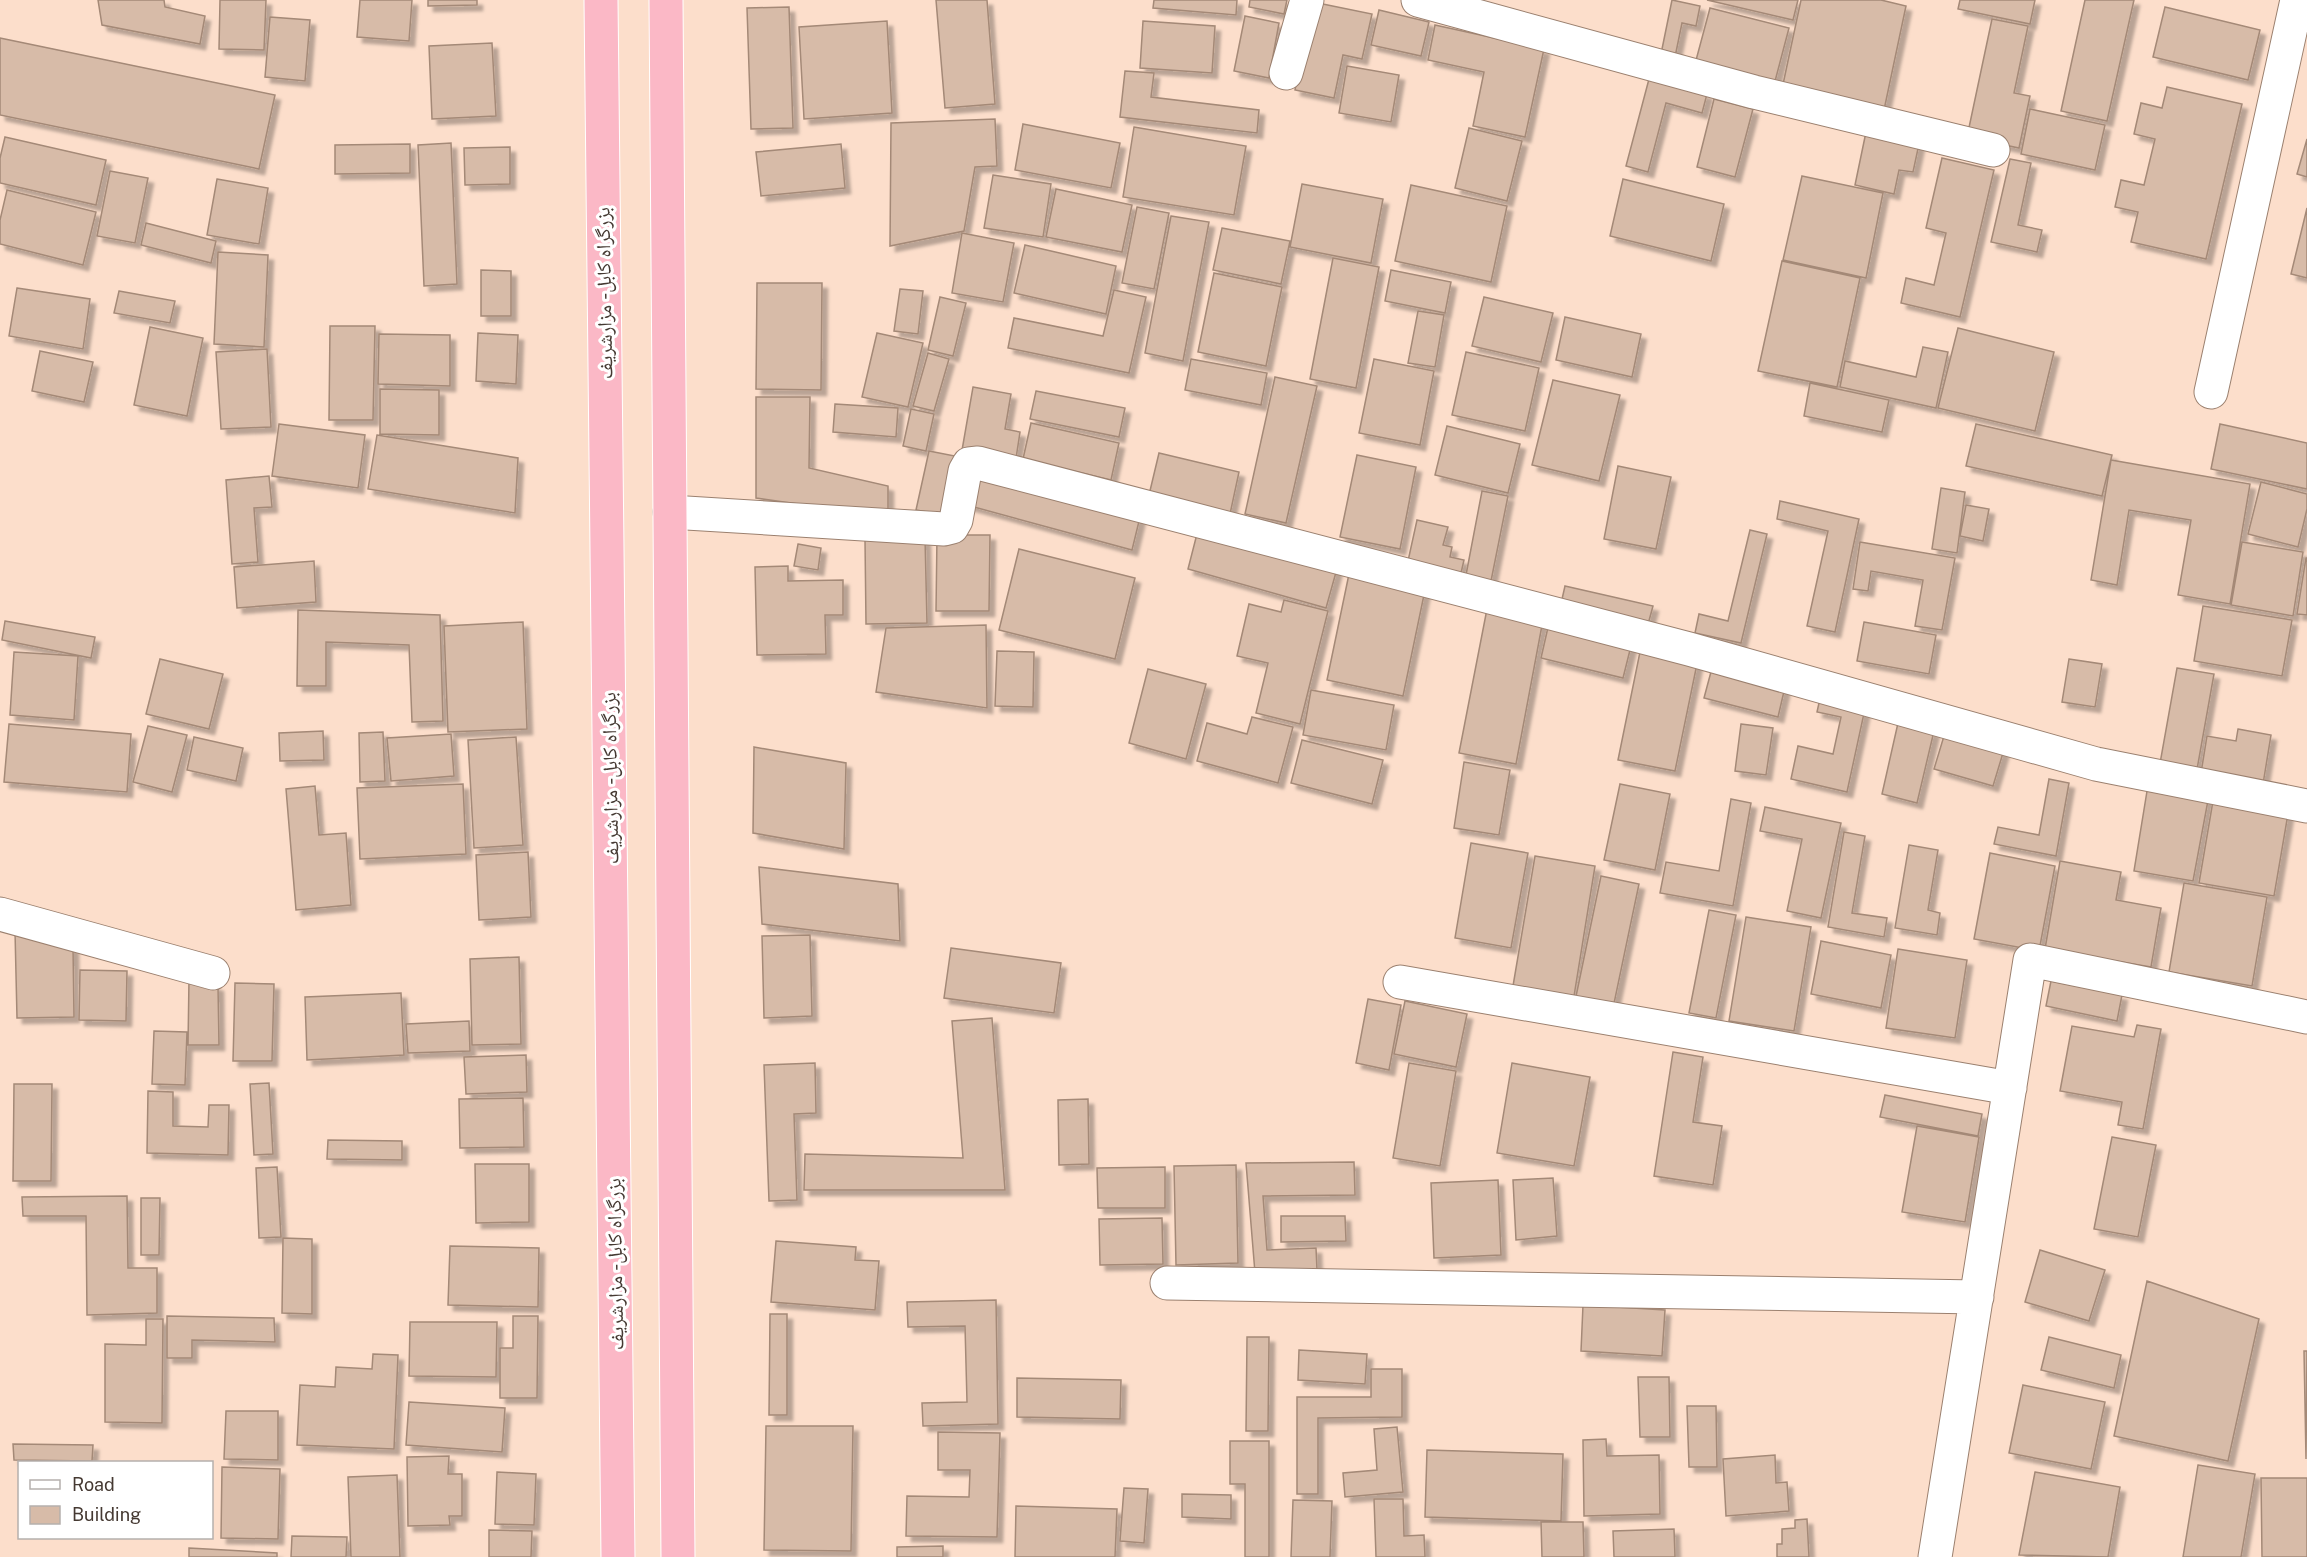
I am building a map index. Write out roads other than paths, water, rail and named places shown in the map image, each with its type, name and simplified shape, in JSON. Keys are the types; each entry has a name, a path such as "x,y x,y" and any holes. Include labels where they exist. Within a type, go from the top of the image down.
{"highway":[{"name":"بزرگراه کابل - مزارشریف","path":"601,0 618,1557"},
{"path":"666,0 678,1557"}],"street":[{"path":"1286,73 1307,0"},
{"path":"1418,0 1754,92 1993,150"},
{"path":"2211,392 2297,0"},
{"path":"670,512 944,529 952,527 956,520 965,471 969,464 978,463 1689,648 2096,764 2307,806"},
{"path":"0,914 213,973"},
{"path":"1935,1557 2030,960 2307,1017"},
{"path":"1400,982 2010,1088"},
{"path":"1167,1283 1977,1297"}]}
